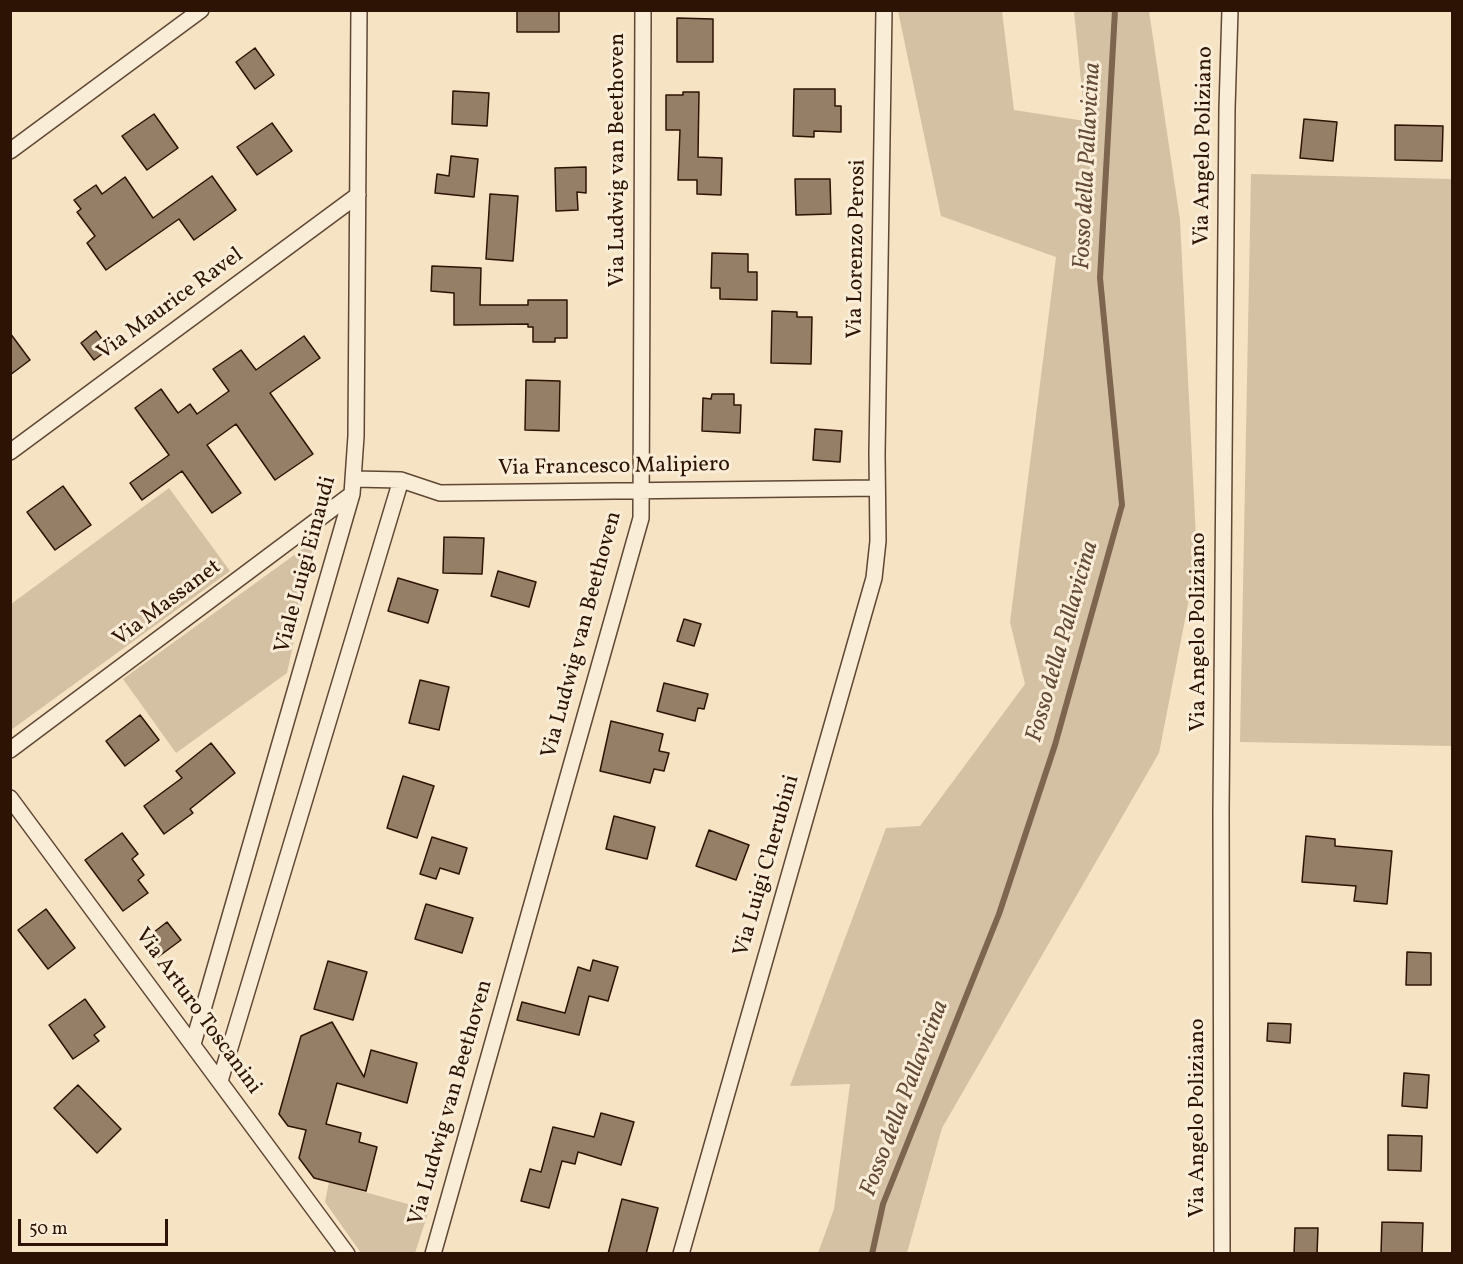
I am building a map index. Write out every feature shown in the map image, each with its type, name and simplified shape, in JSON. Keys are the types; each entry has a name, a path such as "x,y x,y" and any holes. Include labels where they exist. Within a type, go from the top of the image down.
{"street":[{"path":"10,151 201,10"},
{"name":"Viale Luigi Einaudi","path":"193,1044 353,487 359,10"},
{"name":"Via Ludwig van Beethoven","path":"433,1254 641,518 639,490 643,10"},
{"name":"Via Lorenzo Perosi","path":"877,488 884,10"},
{"name":"Via Angelo Poliziano","path":"1222,1254 1221,787 1226,132 1230,10"},
{"name":"Via Maurice Ravel","path":"10,452 358,195"},
{"path":"220,1081 401,480"},
{"name":"Via Francesco Malipiero","path":"353,487 401,480 440,493 877,488"},
{"name":"Via Massanet","path":"10,750 353,487"},
{"name":"Via Luigi Cherubini","path":"681,1254 874,578 878,541 877,488"},
{"name":"Via Arturo Toscanini","path":"10,798 347,1254"}],"shaded area":[{"path":"898,11 1002,11 1014,110 1085,121 1074,11 1149,11 1180,220 1197,558 1159,753 942,1128 907,1253 818,1253 834,1209 850,1084 790,1086 886,828 920,826 1025,684 1010,622 1056,257 941,216"},
{"path":"1251,174 1452,179 1452,746 1240,742"},
{"path":"169,488 230,571 11,730 11,604"},
{"path":"315,540 287,673 176,753 123,679"},
{"path":"329,1182 429,1210 415,1253 361,1253 325,1202"}],"building":[{"path":"517,10 559,10 559,32 517,32"},
{"path":"677,18 713,19 713,62 677,62"},
{"path":"255,48 274,75 255,89 236,62"},
{"path":"794,89 835,89 835,106 841,106 841,132 814,131 814,137 793,136"},
{"path":"453,91 489,93 487,126 452,124"},
{"path":"683,92 699,92 698,157 722,158 721,195 697,194 697,180 678,180 680,130 666,130 666,95 683,95"},
{"path":"154,114 178,148 147,170 122,136"},
{"path":"1304,119 1337,122 1333,161 1300,158"},
{"path":"272,123 292,151 257,175 237,147"},
{"path":"1395,125 1443,126 1442,161 1395,160"},
{"path":"451,156 478,159 474,197 435,193 437,174 449,176"},
{"path":"586,167 586,193 577,192 578,210 556,211 555,168"},
{"path":"212,176 236,210 194,240 179,219 106,270 87,243 95,236 77,212 81,209 74,200 96,185 102,194 125,177 153,218"},
{"path":"795,179 830,179 831,214 796,215"},
{"path":"490,194 518,196 513,261 486,259"},
{"path":"712,253 748,254 748,272 757,272 757,300 720,299 720,288 711,288"},
{"path":"432,266 481,268 480,305 528,305 528,300 567,300 567,338 555,338 555,342 533,342 533,327 528,327 528,324 454,325 454,293 431,291"},
{"path":"772,311 797,312 797,317 812,317 811,364 771,363"},
{"path":"96,331 109,349 94,360 81,343"},
{"path":"10,333 30,360 10,375"},
{"path":"304,336 320,358 270,393 313,454 275,480 236,424 207,445 241,493 212,513 182,471 142,500 130,483 169,455 135,408 161,389 178,413 190,404 197,414 229,391 213,369 241,350 256,370"},
{"path":"526,380 560,381 559,431 525,430"},
{"path":"712,394 734,394 734,405 741,405 740,433 702,431 703,398 711,399"},
{"path":"815,429 842,431 840,462 813,460"},
{"path":"63,486 91,525 55,550 27,512"},
{"path":"444,537 484,538 482,574 443,573"},
{"path":"498,571 536,582 529,607 491,596"},
{"path":"398,578 438,590 428,623 388,611"},
{"path":"684,619 701,624 694,646 677,641"},
{"path":"420,680 449,687 439,730 409,723"},
{"path":"664,683 708,694 704,709 698,708 695,721 657,711"},
{"path":"140,715 159,740 125,766 106,741"},
{"path":"611,721 663,734 659,751 669,753 664,771 654,769 650,783 600,771"},
{"path":"211,743 235,773 190,809 193,813 164,834 144,806 182,778 176,771"},
{"path":"403,776 434,786 417,838 387,828"},
{"path":"614,816 655,827 647,859 606,849"},
{"path":"709,830 749,845 736,880 696,866"},
{"path":"122,833 138,854 132,859 144,875 138,880 148,893 123,911 85,860"},
{"path":"1306,836 1335,839 1335,846 1392,851 1387,904 1354,901 1356,886 1302,882"},
{"path":"432,837 467,848 459,874 440,868 436,879 420,874"},
{"path":"426,904 473,918 462,953 415,939"},
{"path":"46,909 75,948 48,969 18,930"},
{"path":"167,922 181,940 158,957 145,939"},
{"path":"1407,952 1431,953 1431,985 1406,985"},
{"path":"593,960 618,967 608,1001 589,996 579,1035 517,1020 522,1002 565,1013 578,967 590,971"},
{"path":"328,961 367,972 353,1020 314,1009"},
{"path":"85,999 105,1027 94,1035 99,1041 73,1059 49,1025"},
{"path":"332,1022 364,1077 371,1050 417,1063 407,1103 337,1083 326,1124 361,1133 359,1142 377,1147 366,1191 314,1178 299,1158 306,1130 288,1126 279,1114 301,1036"},
{"path":"1268,1023 1291,1024 1290,1043 1267,1041"},
{"path":"1404,1073 1429,1075 1427,1108 1402,1106"},
{"path":"78,1085 121,1129 97,1153 54,1108"},
{"path":"601,1113 634,1122 621,1165 578,1152 575,1164 562,1161 549,1208 521,1201 530,1169 541,1172 553,1127 594,1137"},
{"path":"1388,1135 1422,1136 1421,1171 1388,1170"},
{"path":"622,1199 658,1208 646,1254 608,1254"},
{"path":"1382,1222 1423,1223 1422,1254 1381,1254"},
{"path":"1295,1228 1318,1228 1317,1254 1294,1254"}],"waterway":[{"name":"Fosso della Pallavicina","path":"872,1254 883,1204 999,914 1055,745 1122,505 1100,278 1115,10"}]}
